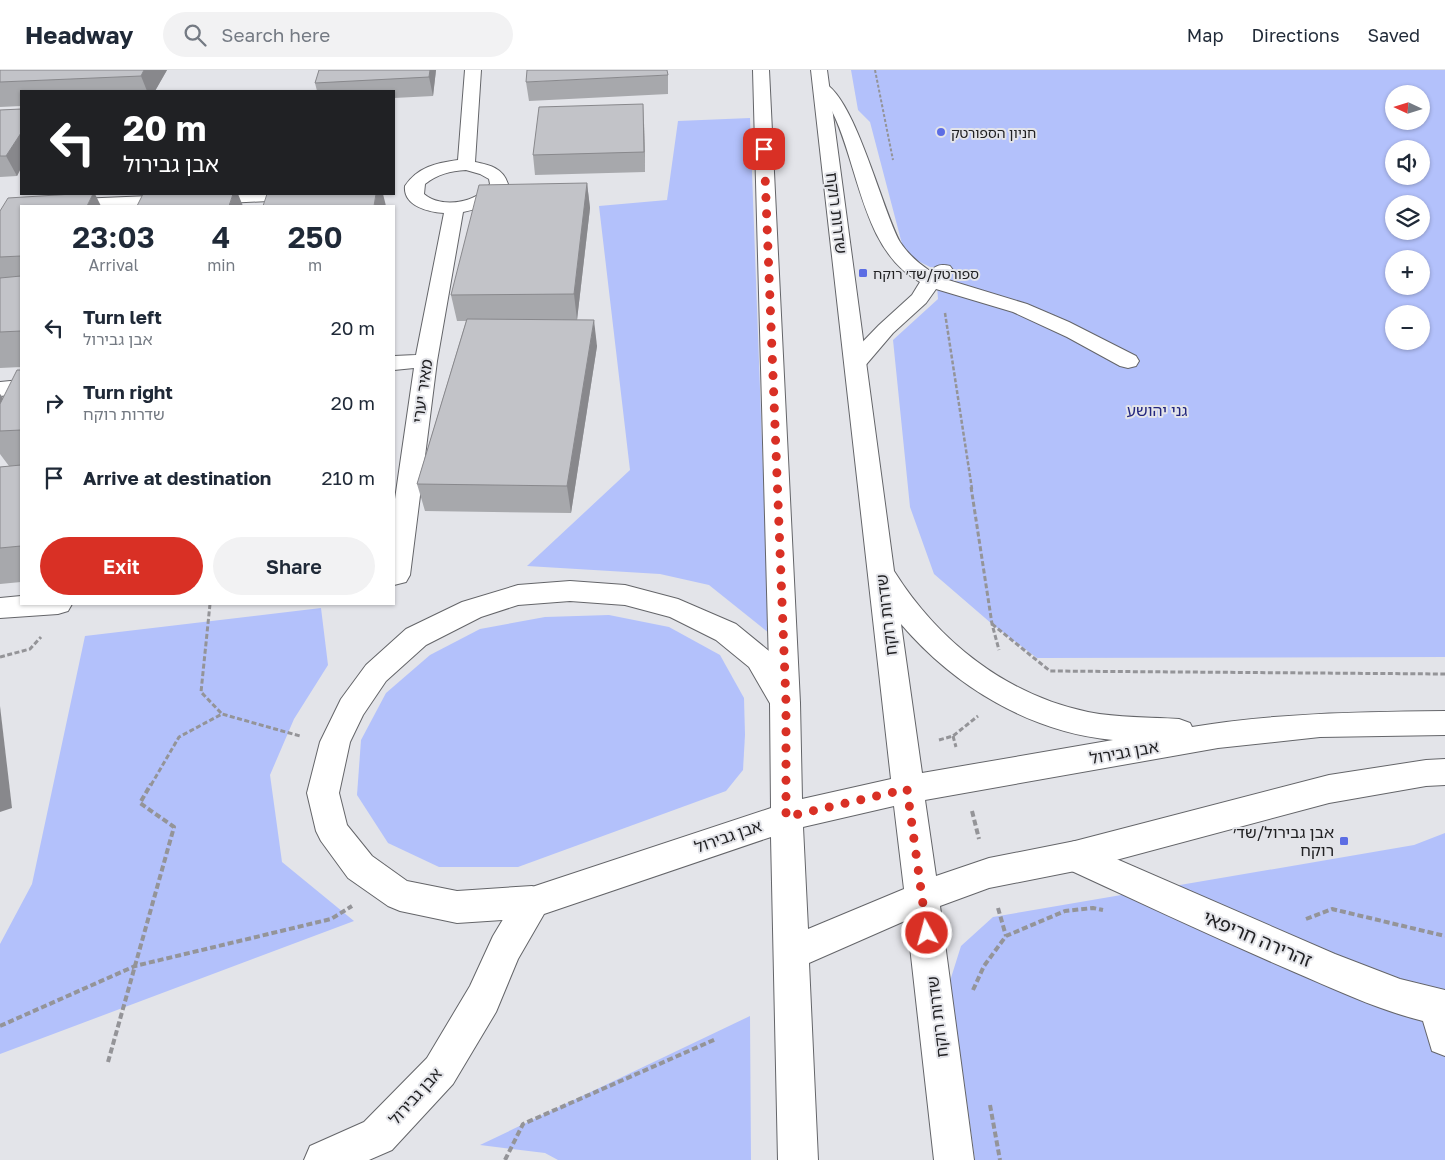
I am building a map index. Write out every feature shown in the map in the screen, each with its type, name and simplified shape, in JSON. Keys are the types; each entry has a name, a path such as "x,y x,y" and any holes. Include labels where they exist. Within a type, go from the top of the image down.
{"main road":[{"path":"466,165 473,70"},
{"path":"761,70 786,702 786,817 798,1160"},
{"path":"820,78 839,108 862,163 873,204 888,235 901,257 920,276 942,280 1018,307 1053,322 1128,361"},
{"name":"שדרות רוקח","path":"820,78 954,1160"},
{"path":"466,165 489,170 496,176 499,182 498,189 492,196 481,202 454,208 440,208 420,201 414,195 413,189 417,181 425,174 451,166 466,165"},
{"path":"395,190 413,189"},
{"path":"75,205 288,195"},
{"name":"מאיר יערי","path":"396,575 426,361 454,208"},
{"path":"856,362 886,329 942,280"},
{"path":"395,363 426,361"},
{"path":"0,389 20,387"},
{"path":"881,573 907,612 943,652 970,674 1002,694 1039,710 1089,724 1218,735"},
{"path":"532,902 457,907 400,895 360,867 332,831 323,793 335,742 351,708 376,673 416,637 472,609 518,595 570,591 625,595 678,609 726,632 759,659 786,702"},
{"path":"0,608 44,605"},
{"name":"אבן גבירול","path":"324,1160 378,1136 440,1071 483,999 505,948 532,902 786,817 907,789 1218,735 1320,725 1445,723"},
{"path":"791,954 922,897 989,873 1075,856 1329,788 1426,773 1445,772"},
{"name":"זהרירה חריפאי","path":"1075,856 1283,950 1400,997 1443,1017"}],"path":[{"path":"875,70 893,162"},
{"path":"942,280 943,301 992,624 997,648 1002,654"},
{"path":"210,605 201,692 222,714 297,735 335,742"},
{"path":"992,624 1050,671 1445,674"},
{"path":"108,1062 174,827 140,803 179,737 222,714"},
{"path":"953,736 963,780 1006,936"},
{"path":"0,1026 135,966 331,919 387,886"},
{"path":"972,992 984,966 1006,936 1065,911 1093,908 1113,912"},
{"path":"1283,950 1300,921 1332,909 1445,936"},
{"path":"505,1160 523,1124 716,1039"},
{"path":"988,1095 1000,1160"}],"green space":[{"name":"גני יהושע","path":"851,70 1445,70 1445,657 1037,658 992,624 934,574 910,507 893,340 938,299 936,270 912,258 902,244 870,122 858,110"},
{"path":"750,118 769,633 709,585 660,574 527,566 630,470 599,206 667,200 678,121"},
{"path":"321,608 328,665 294,719 270,775 282,862 354,921 0,1054 0,944 32,884 85,636"},
{"path":"609,615 669,627 720,655 744,698 745,735 743,770 726,791 518,867 439,867 388,843 357,795 361,740 386,693 430,655 480,629 545,617"},
{"path":"1445,833 1445,1160 975,1160 950,981 961,946 993,917 1414,845"},
{"path":"750,1016 751,1160 558,1160 545,1153 480,1145"}],"building":[{"path":"0,70 144,70 141,76 0,82"},
{"path":"319,70 430,70 429,77 315,83"},
{"path":"527,70 667,70 668,75 526,82"},
{"path":"643,104 644,152 533,155 539,107"},
{"path":"20,109 20,135 6,156 0,156 0,110"},
{"path":"587,183 574,294 451,295 479,185"},
{"path":"92,195 88,205 20,205 20,256 0,257 0,211 8,198"},
{"path":"142,195 233,195 229,205 138,205"},
{"path":"267,195 376,195 374,205 263,205"},
{"path":"20,276 20,331 0,332 0,278"},
{"path":"467,319 594,320 567,486 417,484"},
{"path":"17,370 20,370 20,430 0,431 0,404"},
{"path":"20,465 20,546 0,548 0,467"}],"place":[{"name":"חניון הספורטק","path":"941,132"},
{"name":"ספורטק/שד׳ רוקח","path":"863,273"},
{"name":"אבן גבירול/שד׳ רוקח","path":"1344,841"}],"route":[{"path":"764,149 786,702 786,817 907,789 927,933"}]}
